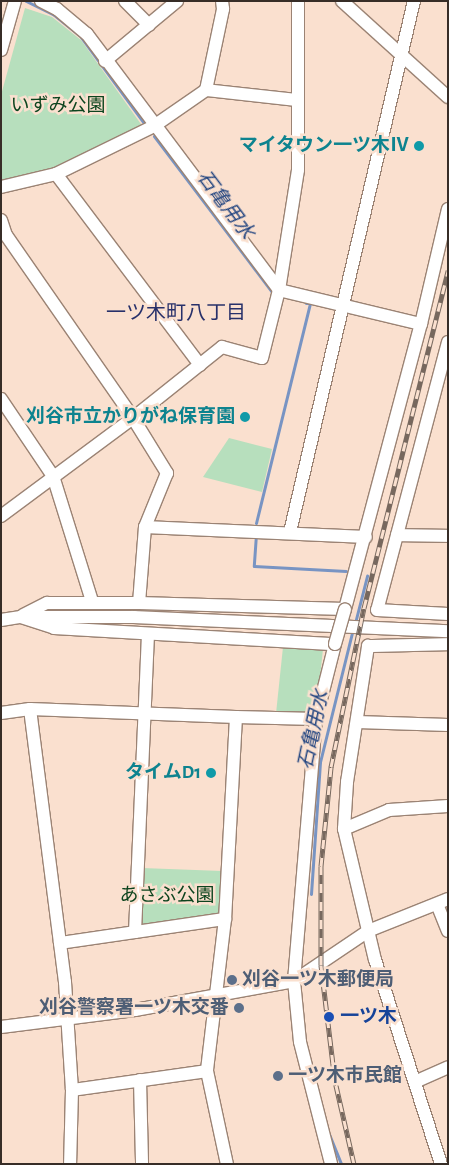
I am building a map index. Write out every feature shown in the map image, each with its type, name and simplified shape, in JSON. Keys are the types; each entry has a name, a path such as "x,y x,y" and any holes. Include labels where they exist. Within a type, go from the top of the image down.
{"street":[{"path":"1,50 15,1"},
{"path":"41,1 57,9 87,34 105,61 279,290 421,324"},
{"path":"125,1 149,25"},
{"path":"105,61 176,1"},
{"path":"206,90 223,9 222,1"},
{"path":"1,516 133,418 222,347 262,358 279,290 298,170 298,1"},
{"path":"342,1 448,97"},
{"path":"290,532 400,54 414,1"},
{"path":"1,187 56,174 154,126 206,90 297,100"},
{"path":"56,174 200,365"},
{"path":"332,1164 300,1042 294,981 316,719 335,644 366,537 421,324 448,209"},
{"path":"1,220 6,235 133,418 167,473 145,527 138,602"},
{"path":"447,348 377,610 448,614"},
{"path":"1,399 5,413 53,476 92,601"},
{"path":"145,527 290,532 366,537"},
{"path":"397,535 448,536"},
{"path":"21,617 46,603 92,601 345,609"},
{"path":"1,620 21,617 134,616 448,631"},
{"path":"21,617 54,628 148,635 335,644"},
{"path":"136,932 137,839 147,712 148,635"},
{"path":"441,1164 417,1081 368,931 344,829 346,782 368,646 448,644"},
{"path":"1,713 30,709 316,719"},
{"path":"30,709 60,943 67,1019 72,1090 70,1164"},
{"path":"228,1164 207,1071 226,919 236,717"},
{"path":"357,722 448,725"},
{"path":"344,829 389,810 448,806"},
{"path":"1,1027 67,1019 215,996 294,981 368,931 442,902 448,931"},
{"path":"60,943 226,919"},
{"path":"417,1081 448,1067"},
{"path":"72,1090 207,1071"},
{"path":"140,1080 142,1164"}],"green space":[{"name":"いずみ公園","path":"25,8 52,17 81,40 143,127 58,170 1,183 1,95"},
{"path":"229,438 272,449 262,492 203,477"},
{"path":"283,645 323,649 316,717 276,712"},
{"name":"あさぶ公園","path":"142,868 222,871 221,914 141,926"}],"waterway":[{"name":"石亀用水","path":"26,1 53,14 81,37 144,123"},
{"name":"石亀用水","path":"154,136 272,292"},
{"name":"石亀用水","path":"256,523 310,303 306,303"},
{"name":"石亀用水","path":"256,534 254,566 346,571"},
{"name":"石亀用水","path":"355,623 367,576"},
{"name":"石亀用水","path":"311,894 320,762 353,629"},
{"name":"石亀用水","path":"329,1134 341,1164"}],"railway":[{"path":"354,1164 335,1081 321,965 321,866 331,767 364,608 448,270"}],"place":[{"name":"マイタウン一ツ木Ⅳ","path":"419,146"},
{"name":"刈谷市立かりがね保育園","path":"245,417"},
{"name":"タイムD1","path":"211,773"},
{"name":"刈谷一ツ木郵便局","path":"232,980"},
{"name":"刈谷警察署一ツ木交番","path":"239,1008"},
{"name":"一ツ木","path":"329,1017"},
{"name":"一ツ木市民館","path":"278,1076"}],"district":[{"name":"一ツ木町八丁目","path":"176,313"}]}
